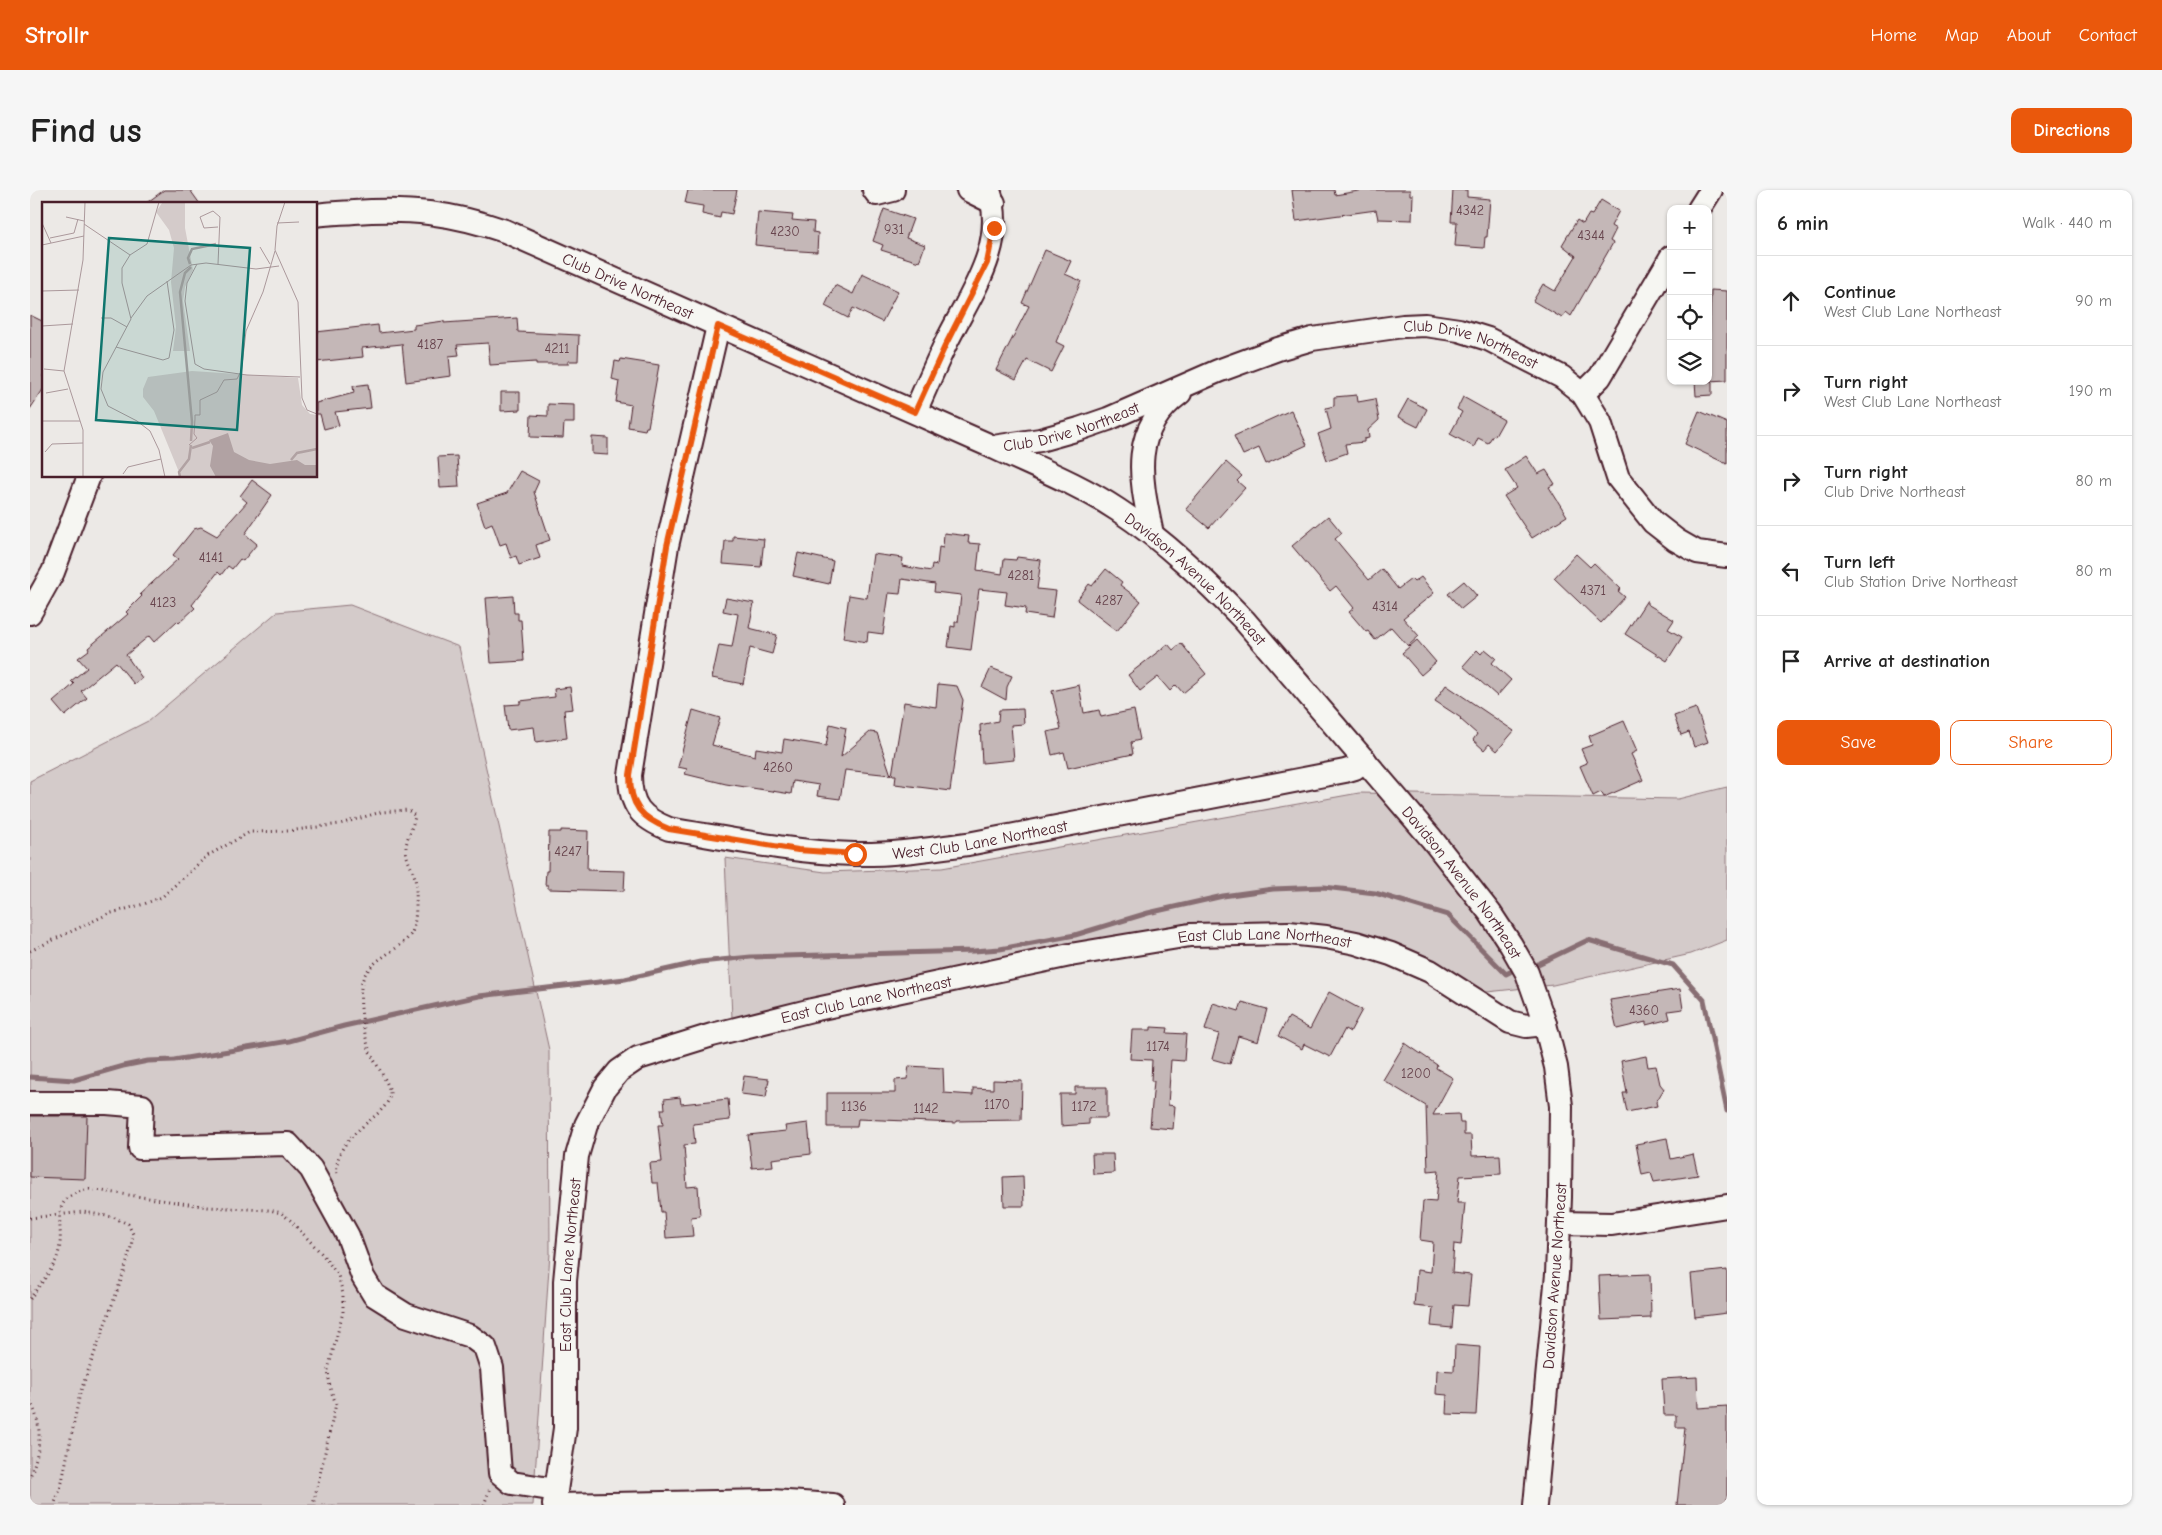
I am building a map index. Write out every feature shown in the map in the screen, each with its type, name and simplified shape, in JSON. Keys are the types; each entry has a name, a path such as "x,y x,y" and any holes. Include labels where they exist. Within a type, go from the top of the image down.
{"street":[{"path":"874,190 878,194 893,190"},
{"path":"915,412 946,344 987,263 994,228 992,196 968,190"},
{"path":"1702,205 1711,190"},
{"name":"Club Drive Northeast","path":"318,215 393,209 447,214 476,221 505,232 993,447 1040,440 1079,429 1226,368 1312,339 1360,331 1425,325 1458,330 1488,339 1562,377 1583,394 1600,422 1618,478 1653,522 1676,540 1697,552 1727,556"},
{"path":"1583,394 1600,377 1667,263"},
{"name":"West Club Lane Northeast","path":"718,326 667,546 630,775 630,788 634,802 641,813 651,822 669,829 798,850 855,854 913,852 968,844 1345,771 1355,768 1365,760"},
{"path":"1152,534 1141,479 1144,443 1151,426 1164,407 1198,381"},
{"name":"Davidson Avenue Northeast","path":"993,447 1082,488 1118,510 1152,534 1211,586 1244,620 1434,842 1490,913 1527,973 1545,1024 1556,1067 1561,1106 1557,1274 1535,1505"},
{"path":"30,613 53,572 88,478"},
{"name":"East Club Lane Northeast","path":"556,1500 565,1428 564,1281 577,1156 586,1125 605,1088 619,1071 638,1058 712,1035 812,1010 1070,955 1190,935 1290,933 1356,943 1391,954 1430,971 1510,1022 1526,1026 1545,1024"},
{"path":"30,1103 107,1103 142,1106 140,1148 288,1144 311,1169 348,1236 363,1277 374,1295 406,1315 470,1336 485,1347 492,1368 500,1473 512,1483 556,1500 806,1502 833,1505"},
{"path":"1559,1223 1612,1224 1727,1206"}],"path":[{"path":"30,951 108,914 162,897 207,856 250,832 288,831 340,824 381,812 408,810 415,816 413,828 406,846 407,860 415,878 416,908 413,932 402,946 371,966 364,974 361,987 363,1014 370,1051 390,1092 387,1102 343,1145 336,1167 338,1177"},
{"path":"30,1299 55,1261 58,1251 61,1206 66,1197 74,1192 89,1189 208,1207 270,1210 290,1220 322,1254 338,1275 343,1294 343,1312 328,1370 330,1388 336,1404 312,1505"},
{"path":"30,1218 83,1212 113,1217 128,1224 132,1234 132,1247 124,1272 80,1393 61,1487 54,1505"},
{"path":"30,1401 38,1418 41,1438 30,1477"}],"shaded area":[{"path":"350,605 459,647 549,1050 550,1253 533,1505 30,1505 30,781 148,721 277,612"},
{"path":"1727,787 1727,940 1691,954 1553,985 1487,992 1319,924 1187,923 732,1018 725,858 825,872 942,868 1359,793 1678,799"}],"building":[{"path":"164,190 190,190 199,202 148,202"},
{"path":"688,190 737,190 732,214 721,212 720,218 702,214 703,206 685,203"},
{"path":"1292,190 1334,190 1335,195 1364,190 1410,190 1410,195 1413,195 1412,220 1378,219 1376,210 1296,221"},
{"path":"1453,190 1467,190 1467,197 1490,199 1487,237 1485,237 1484,248 1455,246 1457,222 1451,222"},
{"path":"1601,200 1619,211 1611,226 1616,229 1610,241 1613,243 1571,316 1566,312 1562,318 1533,301 1543,284 1555,291 1576,256 1562,245 1577,220 1583,224 1589,214 1592,215"},
{"path":"884,209 913,219 906,238 925,245 919,262 881,250 883,245 873,241"},
{"path":"758,212 793,215 792,220 814,222 813,232 818,233 817,252 783,250 784,248 755,245"},
{"path":"1045,250 1071,261 1065,274 1081,281 1056,342 1064,346 1051,372 1027,360 1016,380 996,370 1029,306 1022,303"},
{"path":"862,274 898,291 882,322 853,308 848,318 825,306 835,285 853,294"},
{"path":"1712,290 1727,291 1727,380 1712,381"},
{"path":"30,315 42,321 42,391 30,409"},
{"path":"517,318 518,332 579,335 578,361 568,361 568,364 536,364 536,362 490,365 488,343 457,345 459,355 449,356 451,376 406,382 402,344 362,348 363,357 318,362 318,332 378,325 379,333 414,329 414,325 444,321 444,323"},
{"path":"621,359 659,365 648,427 645,430 628,427 631,405 616,402 619,381 612,379 615,361 620,362"},
{"path":"368,384 371,408 335,412 339,425 324,429 320,414 318,414 318,402 354,393 353,386"},
{"path":"1695,385 1712,385 1712,395 1696,396"},
{"path":"501,392 520,392 520,410 501,411"},
{"path":"1357,395 1358,402 1375,399 1379,420 1368,430 1369,438 1364,439 1364,442 1345,444 1347,453 1327,460 1318,434 1331,429 1326,408 1334,406 1334,397"},
{"path":"1463,397 1504,420 1495,436 1493,435 1488,443 1478,438 1474,447 1450,434 1462,412 1457,409"},
{"path":"1408,399 1427,409 1418,427 1398,417"},
{"path":"548,404 574,405 574,423 564,423 563,438 530,437 531,415 548,416"},
{"path":"1291,410 1307,445 1266,464 1259,448 1243,455 1234,436"},
{"path":"1699,411 1727,423 1727,464 1685,444"},
{"path":"592,437 608,438 608,455 592,454"},
{"path":"457,456 459,487 440,488 438,457"},
{"path":"1526,456 1538,474 1546,470 1555,484 1549,487 1567,516 1532,538 1504,496 1517,488 1505,470"},
{"path":"1226,462 1242,476 1237,481 1245,488 1209,528 1186,509"},
{"path":"520,471 539,481 534,492 550,540 536,545 540,558 519,565 516,556 511,558 506,543 500,545 492,523 485,526 477,503 507,493"},
{"path":"252,480 272,495 245,534 257,544 243,561 240,559 232,569 228,566 221,575 218,572 192,605 195,608 179,623 177,621 154,642 149,636 126,655 142,678 134,684 116,662 81,691 87,698 65,716 53,702 74,684 71,681 87,668 78,658 128,614 126,612 142,596 140,594 178,559 173,555 194,529 201,527 217,536 247,502 240,496"},
{"path":"1328,516 1342,533 1335,539 1369,580 1382,569 1398,589 1411,579 1414,582 1421,577 1434,593 1403,618 1419,636 1408,646 1391,627 1375,640 1349,612 1354,608 1336,586 1330,591 1292,546"},
{"path":"944,533 969,536 968,543 980,544 977,570 1002,574 1004,559 1016,560 1017,557 1041,560 1037,589 1056,591 1052,618 1025,614 1026,608 1005,605 1007,592 979,589 971,650 948,647 951,626 955,627 955,622 958,622 961,595 934,592 935,584 902,579 900,594 889,593 883,634 868,632 867,642 843,638 849,595 867,598 873,554 903,558 902,566 931,571 932,564 937,565 939,547 943,548"},
{"path":"733,536 764,539 761,567 723,564 725,541 733,541"},
{"path":"798,553 833,561 829,584 793,576"},
{"path":"1576,554 1590,567 1594,563 1621,589 1618,591 1625,597 1601,623 1554,578"},
{"path":"1106,569 1122,582 1120,585 1141,601 1117,631 1077,600 1089,584 1092,586"},
{"path":"1464,581 1477,596 1461,609 1448,594"},
{"path":"513,596 514,613 518,613 518,620 521,620 524,661 491,663 486,598"},
{"path":"726,598 754,603 749,628 777,635 772,654 750,648 743,684 712,678 719,645 732,647 738,614 723,611"},
{"path":"1647,600 1647,604 1674,620 1668,629 1682,637 1667,661 1625,634"},
{"path":"1417,640 1436,662 1421,675 1402,653"},
{"path":"1181,643 1206,674 1183,693 1176,685 1170,691 1158,677 1140,691 1128,675 1168,644 1173,650"},
{"path":"1485,649 1496,658 1492,663 1511,680 1497,696 1463,666 1477,650 1481,654"},
{"path":"991,668 1012,676 1007,687 1006,700 982,687"},
{"path":"938,684 957,686 963,700 950,791 895,784 896,775 892,775 904,702 936,707"},
{"path":"1079,685 1084,713 1099,710 1101,717 1134,710 1140,740 1131,742 1133,754 1068,768 1064,752 1052,755 1047,732 1061,729 1052,691"},
{"path":"1446,685 1514,731 1497,751 1489,744 1484,750 1473,740 1477,734 1461,718 1435,701"},
{"path":"570,687 573,709 564,710 567,738 536,742 534,727 508,730 505,705 520,704 520,701 555,697 554,689"},
{"path":"1696,708 1708,742 1694,747 1689,732 1681,735 1674,716"},
{"path":"1023,709 1024,724 1011,725 1014,760 982,763 980,725 998,721 999,710"},
{"path":"693,710 720,718 712,745 755,756 756,748 782,752 784,739 826,746 830,724 846,728 841,757 870,732 877,733 891,775 845,770 840,799 817,796 819,785 793,781 791,794 726,784 685,774 687,769 678,767"},
{"path":"1624,721 1637,751 1631,754 1643,780 1604,797 1601,792 1593,796 1580,766 1587,763 1581,749 1592,745 1589,736"},
{"path":"561,830 588,831 587,870 625,871 624,891 548,889 548,885 545,885 546,871 548,871 549,832 561,832"},
{"path":"1680,989 1683,1009 1668,1011 1670,1019 1646,1025 1646,1022 1617,1029 1610,1000"},
{"path":"1329,992 1362,1010 1350,1032 1345,1029 1330,1057 1304,1044 1302,1049 1278,1036 1289,1017 1310,1029"},
{"path":"1242,1002 1267,1009 1258,1042 1238,1036 1230,1064 1212,1059 1219,1034 1205,1030 1213,1003 1239,1011"},
{"path":"1151,1027 1168,1028 1167,1033 1186,1034 1184,1061 1171,1060 1168,1105 1175,1106 1173,1129 1150,1127 1154,1081 1151,1081 1152,1060 1130,1059 1132,1030 1151,1030"},
{"path":"1405,1043 1437,1065 1436,1068 1453,1078 1433,1115 1459,1114 1460,1123 1464,1123 1464,1135 1471,1135 1472,1156 1500,1155 1501,1174 1460,1176 1457,1203 1465,1203 1461,1245 1454,1244 1452,1273 1471,1275 1468,1306 1454,1305 1452,1328 1431,1326 1433,1308 1414,1306 1417,1270 1431,1272 1433,1242 1420,1240 1423,1201 1436,1202 1439,1170 1428,1171 1426,1106 1383,1080"},
{"path":"1646,1056 1648,1067 1656,1066 1660,1084 1664,1089 1656,1102 1657,1106 1627,1112 1623,1093 1627,1093 1621,1061"},
{"path":"909,1066 943,1068 944,1093 973,1095 973,1088 993,1089 993,1080 1022,1081 1021,1120 956,1121 956,1123 858,1119 857,1127 827,1127 827,1093 895,1093 895,1080 907,1079"},
{"path":"744,1076 769,1079 766,1097 741,1094"},
{"path":"1075,1087 1107,1087 1107,1118 1089,1118 1089,1124 1061,1126 1060,1094 1075,1094"},
{"path":"680,1097 681,1104 728,1099 730,1120 693,1124 695,1144 684,1145 687,1187 698,1186 700,1216 691,1217 693,1236 666,1238 664,1212 661,1212 658,1183 652,1183 650,1163 662,1162 658,1125 663,1125 661,1109 665,1109 664,1099"},
{"path":"30,1116 87,1116 85,1179 30,1177"},
{"path":"808,1123 811,1154 772,1159 773,1166 752,1168 748,1135 786,1131 785,1126"},
{"path":"1667,1138 1671,1159 1693,1154 1698,1175 1654,1182 1651,1173 1642,1175 1636,1144"},
{"path":"1092,1154 1113,1154 1114,1173 1093,1174"},
{"path":"1023,1176 1024,1206 1004,1206 1003,1177"},
{"path":"1727,1270 1727,1313 1695,1317 1691,1274"},
{"path":"1650,1274 1651,1318 1601,1320 1599,1276"},
{"path":"1455,1345 1480,1347 1476,1415 1446,1414 1447,1395 1436,1394 1437,1370 1454,1371"},
{"path":"1697,1377 1698,1408 1727,1406 1727,1505 1677,1505 1685,1427 1676,1427 1676,1415 1664,1415 1662,1379"}],"waterway":[{"path":"30,1077 74,1080 148,1061 174,1060 289,1041 344,1026 479,996 625,979 700,962 751,957 1000,949 1075,935 1148,913 1223,896 1273,889 1324,887 1375,893 1448,915 1506,974 1510,972"},
{"path":"1538,964 1588,940 1673,965 1704,1000 1727,1111"}],"route":[{"path":"855,854 798,850 669,829 651,822 641,813 634,802 630,788 630,775 667,546 718,326 915,412 946,344 987,263 994,228"}]}
